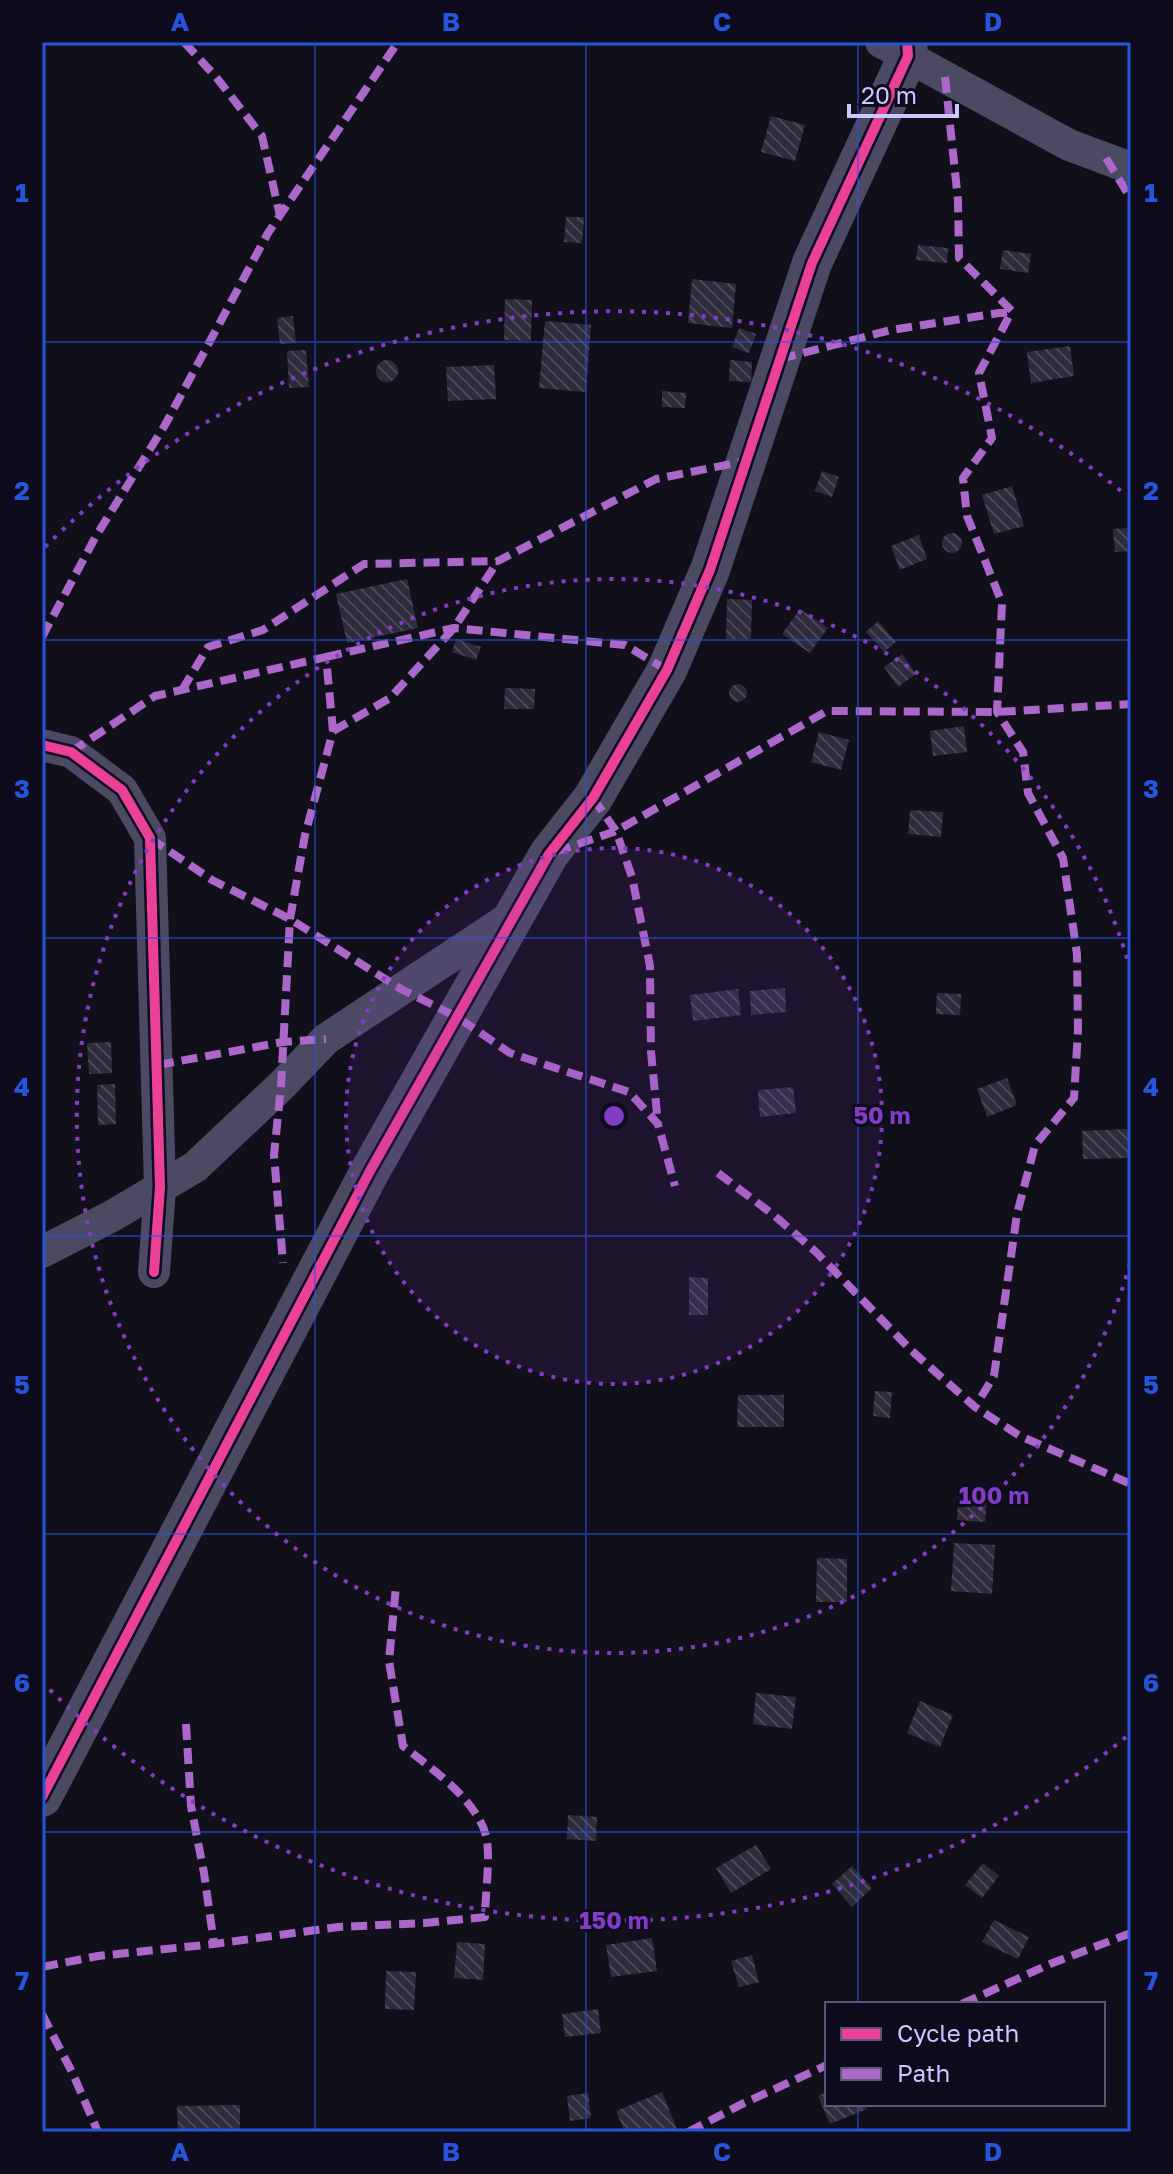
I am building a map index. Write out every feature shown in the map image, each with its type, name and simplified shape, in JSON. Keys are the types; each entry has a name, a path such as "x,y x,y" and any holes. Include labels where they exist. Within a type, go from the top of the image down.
{"street":[{"path":"42,1797 363,1183 549,854 593,798 667,670 710,570 812,263 899,47 1069,145 1131,168"},
{"path":"42,745 71,752 122,790 150,838 160,1187 154,1272"},
{"path":"42,1252 112,1216 195,1167 326,1039 515,914"}],"building":[{"path":"771,116 805,125 795,161 761,152"},
{"path":"566,217 584,217 582,243 564,242"},
{"path":"918,245 948,248 947,263 916,260"},
{"path":"1003,250 1031,254 1028,273 1000,269"},
{"path":"692,279 736,284 732,328 688,323"},
{"path":"505,299 532,300 531,341 504,340"},
{"path":"293,316 296,343 280,344 277,318"},
{"path":"545,321 591,325 586,392 539,388"},
{"path":"739,328 756,334 749,353 732,347"},
{"path":"1070,346 1074,376 1031,383 1027,352"},
{"path":"306,350 309,387 289,388 287,351"},
{"path":"387,360 395,363 398,371 395,379 387,382 379,379 376,371 379,363"},
{"path":"730,360 752,362 751,382 729,381"},
{"path":"494,365 496,399 448,401 446,367"},
{"path":"662,391 686,393 685,408 662,407"},
{"path":"822,471 839,477 832,497 815,491"},
{"path":"1012,486 1024,526 994,534 982,495"},
{"path":"1131,528 1131,551 1115,552 1113,529"},
{"path":"952,533 959,536 962,543 959,550 952,553 945,550 942,543 945,536"},
{"path":"919,535 927,559 900,570 891,546"},
{"path":"407,579 418,628 347,643 336,594"},
{"path":"727,599 752,600 751,639 726,639"},
{"path":"800,609 828,628 810,653 782,634"},
{"path":"878,621 896,642 884,652 866,632"},
{"path":"456,639 481,647 476,660 452,652"},
{"path":"902,654 916,674 898,687 884,667"},
{"path":"738,684 747,693 738,702 729,693"},
{"path":"505,688 535,689 534,709 504,709"},
{"path":"964,726 967,752 933,756 930,731"},
{"path":"819,732 849,740 841,770 811,762"},
{"path":"910,810 943,812 941,837 908,834"},
{"path":"785,988 786,1012 751,1015 750,991"},
{"path":"738,989 741,1015 693,1021 690,995"},
{"path":"937,993 961,994 960,1015 936,1014"},
{"path":"111,1042 112,1073 89,1074 87,1043"},
{"path":"1007,1078 1017,1105 987,1117 977,1089"},
{"path":"115,1084 116,1124 98,1125 97,1085"},
{"path":"793,1087 796,1113 760,1117 758,1090"},
{"path":"1128,1129 1128,1158 1083,1159 1082,1131"},
{"path":"689,1277 708,1278 708,1315 689,1315"},
{"path":"875,1391 892,1392 890,1418 873,1416"},
{"path":"738,1395 784,1395 784,1427 737,1427"},
{"path":"959,1486 988,1488 985,1522 957,1520"},
{"path":"954,1543 995,1545 992,1594 951,1591"},
{"path":"817,1558 847,1559 847,1602 816,1602"},
{"path":"756,1693 796,1697 792,1729 753,1724"},
{"path":"920,1701 953,1715 940,1747 907,1733"},
{"path":"568,1815 597,1817 596,1841 567,1839"},
{"path":"756,1845 771,1869 731,1893 716,1868"},
{"path":"983,1863 999,1876 982,1898 965,1885"},
{"path":"852,1866 872,1888 852,1907 832,1884"},
{"path":"994,1920 1029,1937 1018,1959 982,1942"},
{"path":"652,1938 657,1971 611,1977 606,1945"},
{"path":"457,1942 485,1944 483,1980 454,1978"},
{"path":"752,1955 759,1982 739,1987 731,1961"},
{"path":"386,1971 416,1972 414,2010 385,2009"},
{"path":"598,2009 601,2033 565,2037 562,2014"},
{"path":"662,2092 677,2129 670,2132 625,2132 616,2111"},
{"path":"588,2093 591,2118 570,2121 567,2096"},
{"path":"825,2093 825,2106 866,2106 867,2109 830,2124 818,2096"},
{"path":"240,2105 240,2132 178,2132 177,2106"}],"marked path":[{"path":"184,42 262,136 280,216"},
{"path":"42,637 96,536 165,425 268,233 398,42"},
{"path":"945,77 958,200 959,258 1012,311 979,373 992,438 963,478 967,516 1002,603 997,712 1023,752 1028,793 1063,858 1077,954 1078,1030 1074,1098 1035,1145 1017,1214 994,1376 975,1407"},
{"path":"1106,158 1131,199"},
{"path":"780,359 891,330 1012,311"},
{"path":"182,690 208,647 263,630 364,564 498,561 656,479 746,461"},
{"path":"333,731 390,698 454,628 498,561"},
{"path":"326,657 454,628 625,645 667,670"},
{"path":"71,752 155,696 326,657 333,731 305,835 290,919 274,1155 283,1263"},
{"path":"555,852 616,831 827,711 997,712 1131,704"},
{"path":"593,798 616,831 632,877 650,966 651,1052 658,1124"},
{"path":"150,838 212,880 290,919 401,989 457,1017 510,1053 629,1092 658,1124 675,1186"},
{"path":"158,1065 283,1042 326,1039"},
{"path":"718,1173 817,1253 912,1351 975,1407 1020,1436 1131,1484"},
{"path":"42,1967 98,1956 338,1927 485,1917 488,1853 481,1823 452,1786 403,1746 389,1661 396,1586"},
{"path":"186,1724 191,1806 214,1944"},
{"path":"966,2002 1050,1964 1131,1933"},
{"path":"42,2014 98,2132"},
{"path":"688,2132 825,2066"}],"cycle path":[{"path":"42,1797 370,1171 549,854 593,798 667,670 710,570 812,263 908,56 907,42"},
{"path":"42,745 71,752 122,790 150,838 160,1187 154,1272"}]}
